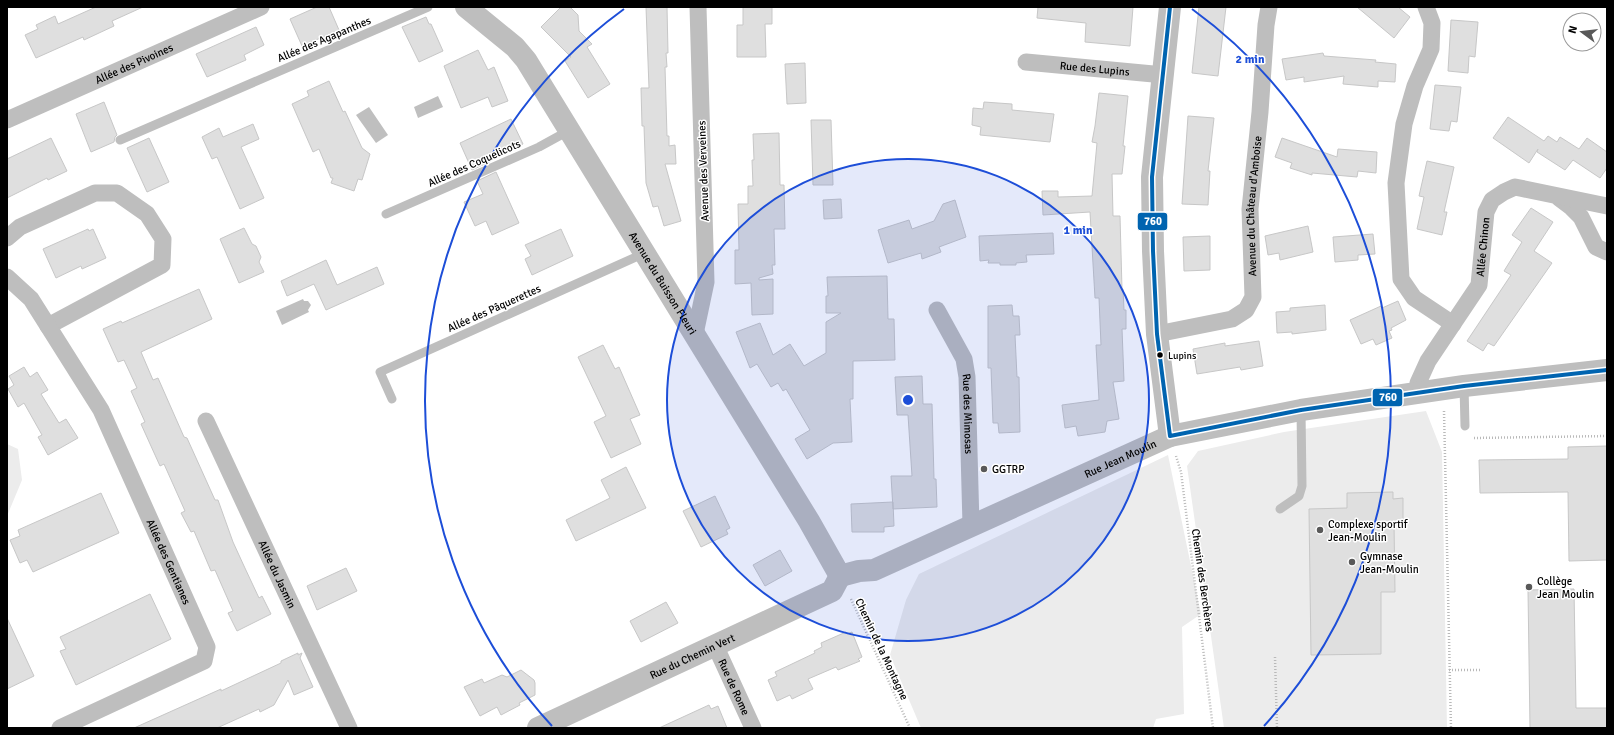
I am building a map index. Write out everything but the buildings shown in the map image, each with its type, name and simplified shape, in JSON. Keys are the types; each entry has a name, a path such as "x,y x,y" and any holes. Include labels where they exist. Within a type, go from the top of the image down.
{"street":[{"name":"Allée des Pivoines","path":"7,120 261,7"},
{"name":"Avenue du Buisson Fleuri","path":"466,7 514,47 526,60 696,334 809,520 840,576"},
{"name":"Avenue des Verveines","path":"696,334 706,282 698,7"},
{"path":"1170,7 1152,177 1153,251 1157,334 1170,436"},
{"name":"Avenue du Château d'Amboise","path":"1157,334 1232,319 1246,310 1253,297 1250,209 1260,112 1266,25 1269,7"},
{"path":"1426,7 1432,23 1431,49 1415,86 1404,124 1396,183 1401,280 1414,298 1453,324"},
{"name":"Rue des Lupins","path":"1026,62 1164,75"},
{"name":"Allée Chinon","path":"1418,394 1418,383 1422,371 1479,285 1486,212 1492,200 1515,187 1607,206"},
{"path":"7,238 20,227 95,193 117,193 147,214 163,239 162,265 48,326"},
{"name":"Allée Chinon","path":"1555,196 1571,207 1581,217 1596,247 1607,252"},
{"name":"Allée des Gentianes","path":"7,277 30,299 101,410 207,647 204,661 60,728"},
{"name":"Rue des Mimosas","path":"937,310 964,359 967,377 971,525"},
{"name":"Rue Jean Moulin","path":"840,576 859,571 874,570 1170,436 1301,410 1418,394 1464,386 1607,370"},
{"name":"Allée du Jasmin","path":"206,421 348,728"},
{"name":"Rue du Chemin Vert","path":"538,728 832,590 840,576"},
{"name":"Rue de Rome","path":"714,645 753,728"}],"lane":[{"name":"Allée des Agapanthes","path":"120,140 428,7"},
{"name":"Allée des Coquelicots","path":"386,214 539,147 570,130"},
{"name":"Allée des Pâquerettes","path":"392,399 380,372 645,253"},
{"path":"1464,386 1465,426"},
{"path":"1280,509 1299,496 1302,486 1301,410"}],"path":[{"path":"1444,405 1451,728"},
{"name":"Chemin des Berchères","path":"1170,436 1181,472 1213,728"},
{"path":"1473,438 1607,436"},
{"name":"Chemin de la Montagne","path":"840,576 910,728"},
{"path":"1275,657 1277,728"},
{"path":"1449,670 1480,670"}],"shaded area":[{"path":"438,96 443,107 418,118 414,107"},
{"path":"369,107 388,135 376,143 356,115"},
{"path":"303,299 304,301 308,301 311,305 308,310 309,312 282,325 276,311"},
{"name":"Complexe sportif Jean-Moulin","path":"1426,411 1442,452 1447,728 1224,728 1187,466 1198,451 1284,432"},
{"path":"7,444 18,449 22,480 7,516"},
{"path":"1168,455 1201,614 1182,627 1184,714 1156,719 1153,728 921,728 890,655 906,600 919,574"}],"transit line":[{"name":"760","path":"1170,7 1152,177 1153,251 1157,334 1170,436"},
{"name":"760","path":"1170,436 1301,410 1464,386 1607,370"}],"place":[{"name":"Lupins","path":"1160,355"},
{"name":"GGTRP","path":"984,469"},
{"name":"Complexe sportif Jean-Moulin","path":"1320,530"},
{"name":"Gymnase Jean-Moulin","path":"1352,562"},
{"name":"Collège Jean Moulin","path":"1529,587"}]}
